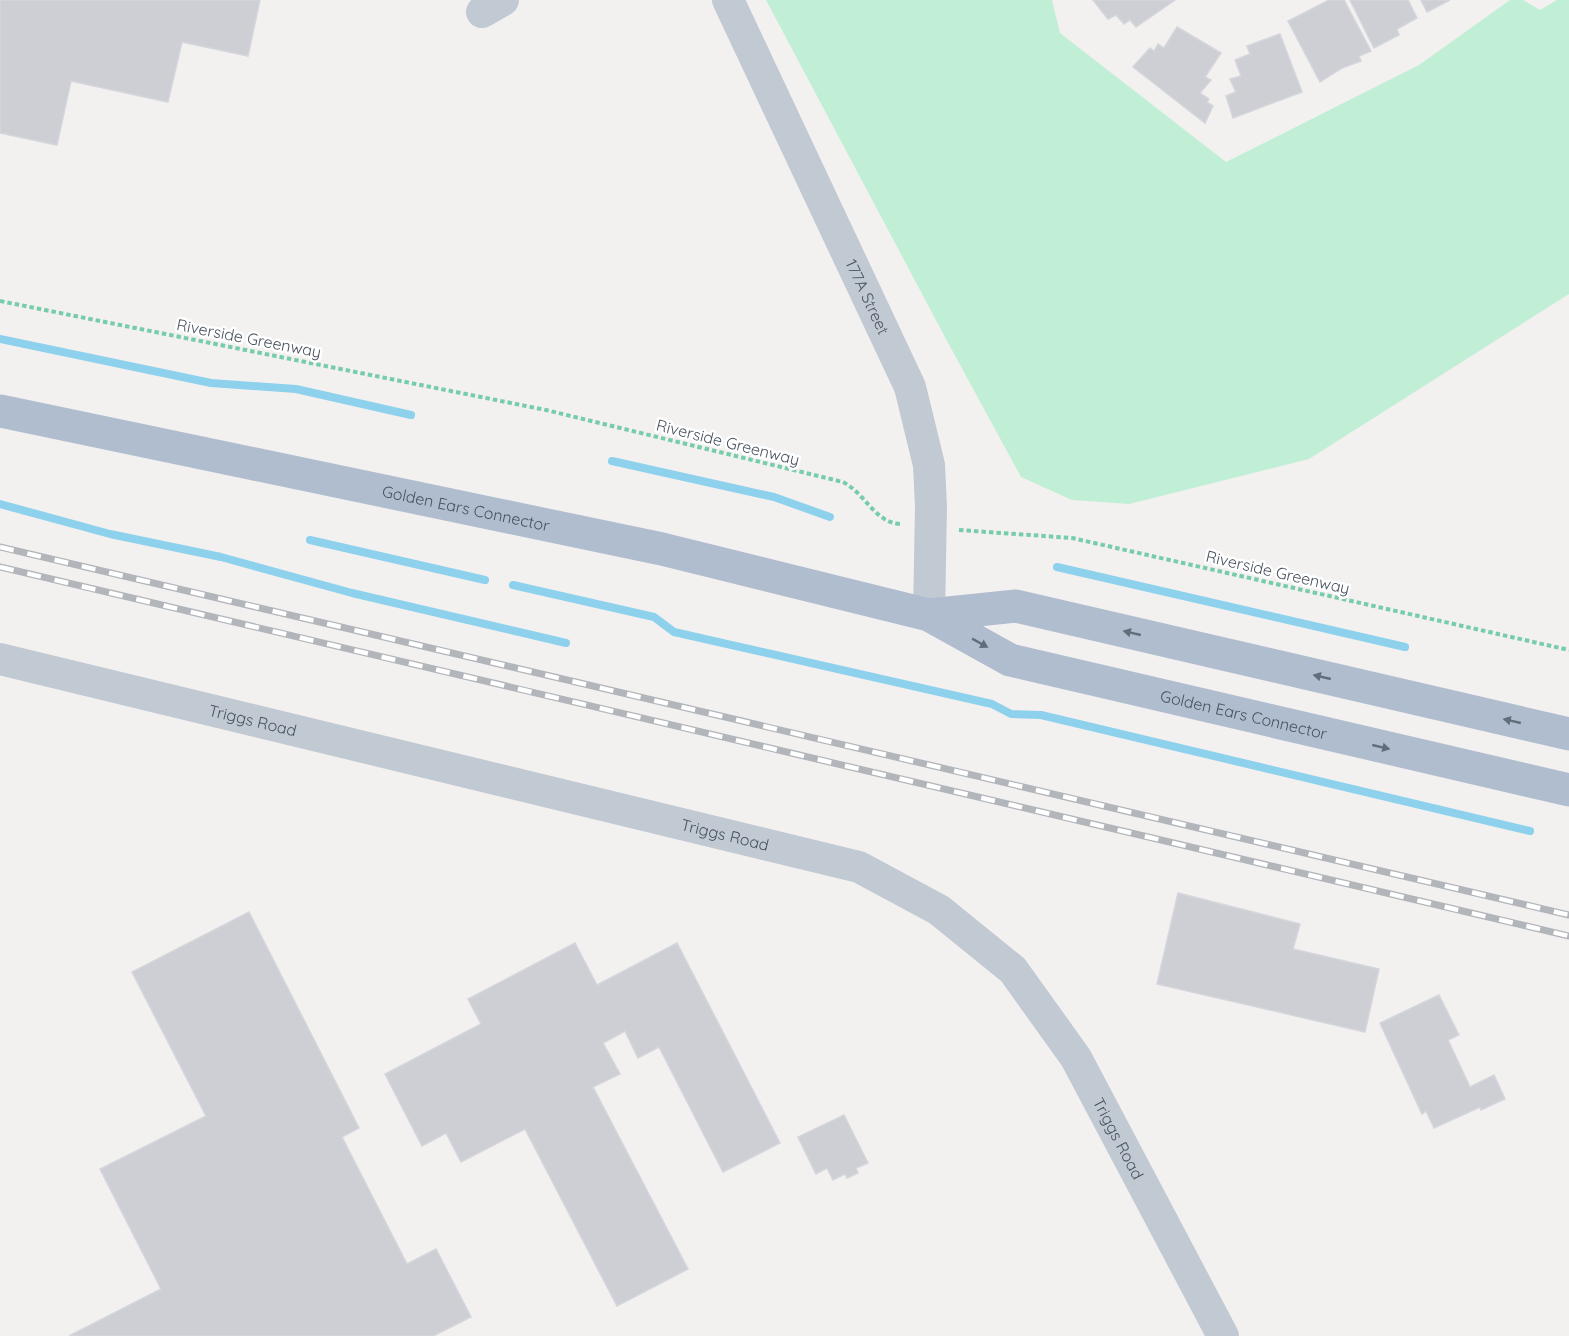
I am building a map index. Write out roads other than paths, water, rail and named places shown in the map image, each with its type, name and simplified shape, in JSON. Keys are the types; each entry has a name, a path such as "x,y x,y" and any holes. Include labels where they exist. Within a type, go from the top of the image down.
{"main road":[{"name":"Golden Ears Connector","path":"0,411 662,549 928,615 1010,660 1569,790"},
{"name":"Golden Ears Connector","path":"928,615 1016,606 1569,734"}],"street":[{"name":"177A Street","path":"728,0 910,387 929,465 931,507 928,615"},
{"name":"Triggs Road","path":"0,659 859,867 939,910 1013,970 1076,1058 1223,1336"}],"waterway":[{"path":"0,339 211,383 296,389 411,415"},
{"path":"612,461 774,497 830,517"},
{"path":"0,504 110,534 221,557 352,593 566,643"},
{"path":"310,540 485,580"},
{"path":"1057,567 1405,647"},
{"path":"513,585 654,617 674,632 992,704 1011,714 1041,715 1530,831"}],"railway":[{"path":"0,547 1569,915"},
{"path":"0,567 1569,936"}]}
